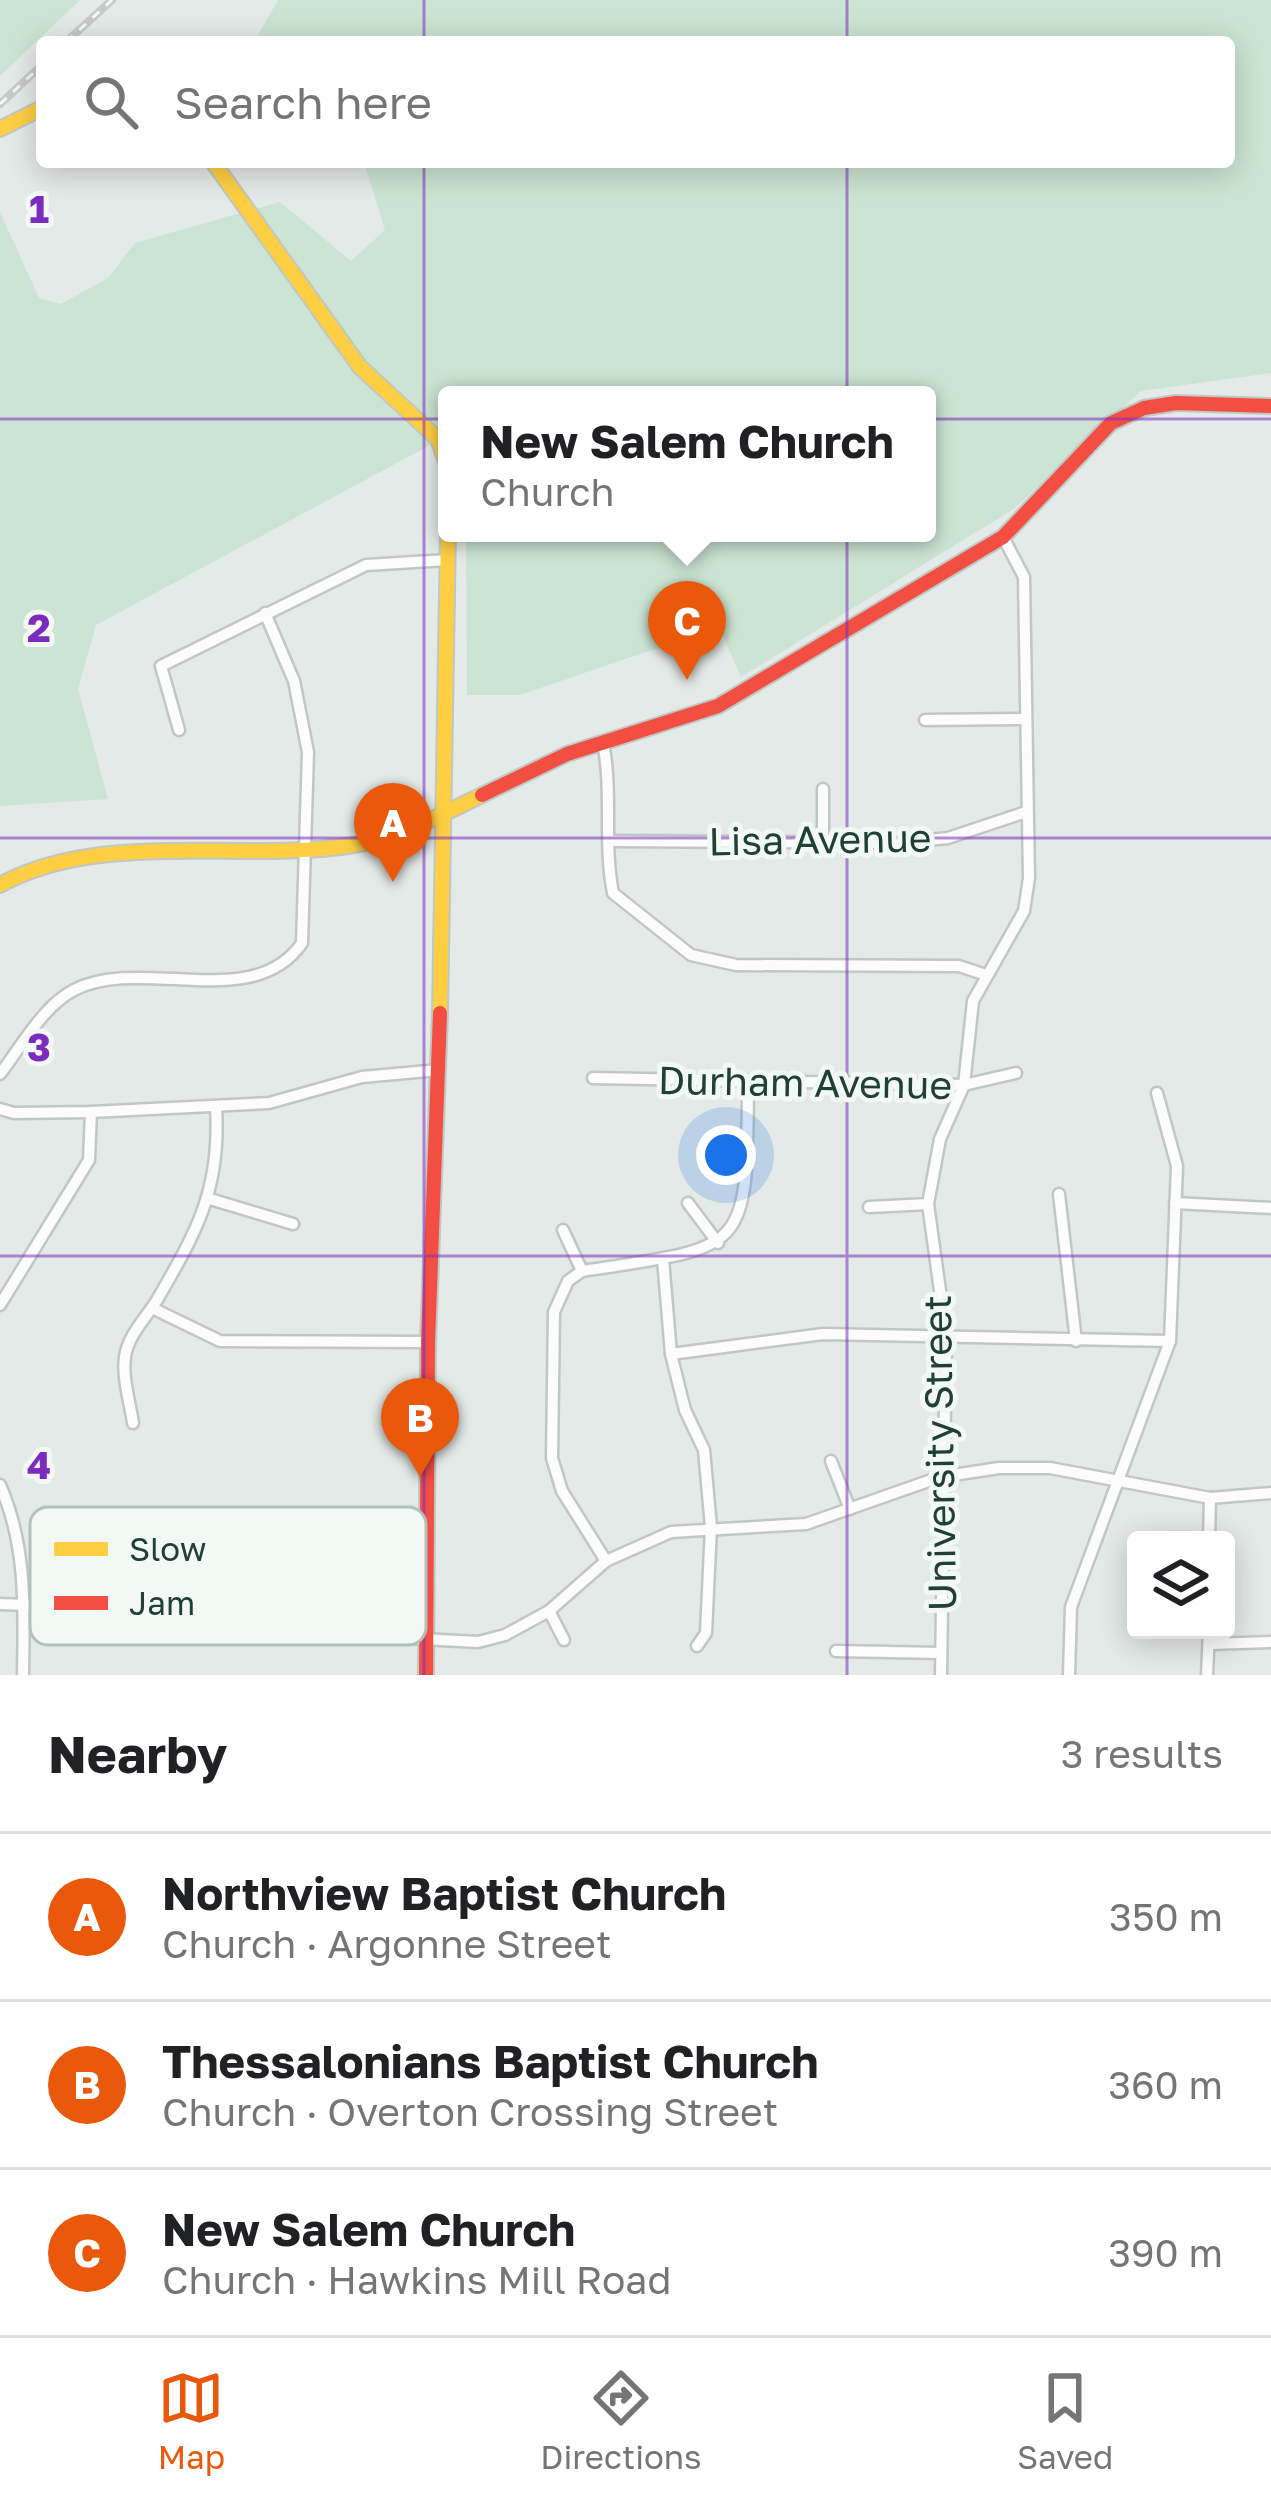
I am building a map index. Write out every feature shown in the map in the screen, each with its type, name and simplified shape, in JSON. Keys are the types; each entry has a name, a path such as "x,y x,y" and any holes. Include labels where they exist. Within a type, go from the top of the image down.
{"street":[{"path":"0,129 36,111"},
{"path":"217,168 360,367 438,439"},
{"path":"0,885 27,870 72,858 307,847 396,837 602,743 718,706 1003,537 1111,424 1144,408 1176,403 1271,406"},
{"name":"University Street","path":"941,1675 940,1478 946,1334 928,1204 940,1139 964,1085 974,1001 1024,910 1029,878 1024,577 1003,537"},
{"path":"426,1675 428,1342 439,1070 448,542"},
{"path":"179,730 161,666 366,565 447,560"},
{"path":"0,1074 53,1006 74,990 106,982 254,976 287,964 302,943 308,752 294,682 265,613"},
{"path":"925,720 1025,719"},
{"path":"602,743 612,787 613,893 692,955 736,965 959,966 986,975"},
{"path":"823,789 823,841"},
{"name":"Lisa Avenue","path":"609,841 948,838 1026,812"},
{"path":"0,1108 14,1113 216,1107 269,1102 362,1077 439,1070"},
{"name":"Durham Avenue","path":"592,1078 964,1085 1016,1073"},
{"path":"606,1562 562,1491 552,1458 554,1312 568,1281 582,1271 698,1254 718,1243 740,1217 747,1188 748,1083"},
{"path":"1069,1675 1071,1607 1170,1341 1177,1166 1157,1093"},
{"path":"133,1423 124,1358 210,1199 219,1154 216,1107"},
{"path":"0,1306 89,1160 91,1112"},
{"path":"1058,1195 1076,1341"},
{"path":"210,1199 293,1224"},
{"path":"688,1203 718,1243"},
{"path":"1175,1203 1271,1208"},
{"path":"869,1207 928,1204"},
{"path":"563,1230 582,1271"},
{"path":"662,1259 671,1354 686,1410 704,1450 711,1527 706,1634 697,1646"},
{"path":"152,1308 220,1341 428,1342"},
{"path":"671,1354 823,1334 1170,1341"},
{"path":"831,1460 850,1509"},
{"path":"427,1640 478,1642 505,1635 549,1611 606,1562 671,1532 806,1524 940,1478 999,1468 1050,1468 1210,1498 1271,1493"},
{"path":"0,1486 16,1522 25,1604 23,1675"},
{"path":"1210,1498 1210,1531"},
{"path":"0,1604 30,1604"},
{"path":"549,1611 564,1640"},
{"path":"1208,1675 1209,1639"},
{"path":"1209,1644 1271,1642"},
{"path":"836,1651 941,1653"}],"green space":[{"path":"0,0 80,0 42,36 36,36 36,42 0,76"},
{"path":"278,0 1271,0 1271,373 1141,391 1015,508 741,677 719,627 520,695 467,695 466,542 936,542 936,386 438,386 438,441 96,625 78,689 108,799 0,806 0,212 39,298 61,304 108,278 135,243 280,202 351,261 385,230 366,168 1235,168 1235,36 257,36"}],"railway":[{"path":"73,36 112,0"},
{"path":"0,104 36,71"}],"traffic: slow":[{"path":"0,129 36,111"},
{"path":"217,168 360,367 438,439"},
{"path":"440,1013 448,542"},
{"path":"0,885 40,868 127,852 311,850 354,845 404,831 482,795"}],"traffic: jam":[{"path":"482,795 567,754 718,706 1003,537 1111,423 1144,408 1176,403 1271,406"},
{"path":"426,1675 428,1342 440,1013"}],"place":[{"name":"New Salem Church","path":"687,680"},
{"name":"Northview Baptist Church","path":"393,882"},
{"name":"Thessalonians Baptist Church","path":"420,1477"}]}
